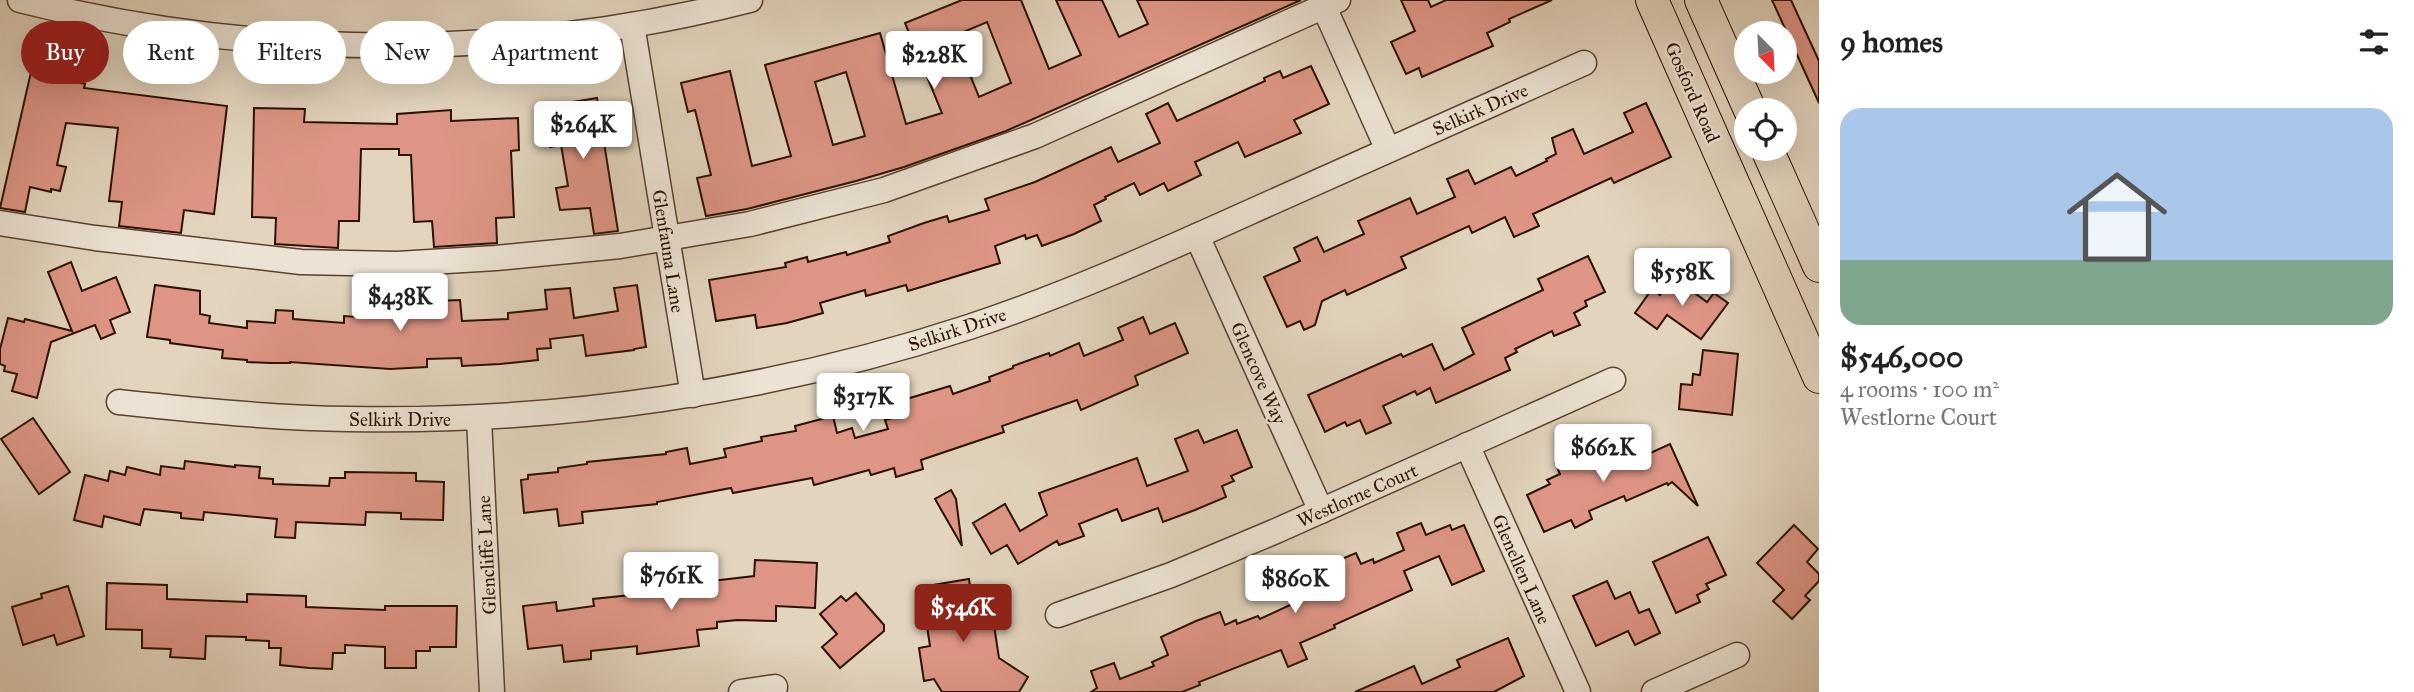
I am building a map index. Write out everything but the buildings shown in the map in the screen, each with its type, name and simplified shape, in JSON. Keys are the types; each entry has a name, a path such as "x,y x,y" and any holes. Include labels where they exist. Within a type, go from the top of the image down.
{"main road":[{"name":"Gosford Road","path":"1651,0 1819,377"},
{"path":"1701,0 1745,98"},
{"path":"1772,161 1819,266"}],"street":[{"path":"20,0 162,29 240,39 344,45 502,41 632,25 750,0"},
{"path":"0,223 94,238 301,262 397,264 620,246 750,224 884,190 1035,135 1327,2 1388,150"},
{"name":"Glenfauna Lane","path":"632,25 693,395"},
{"name":"Selkirk Drive","path":"119,402 250,415 479,418 693,395 780,378 876,355 970,327 1062,293 1197,236 1584,63"},
{"name":"Glencove Way","path":"1197,236 1321,511"},
{"name":"Westlorne Court","path":"1058,615 1171,575 1614,380"},
{"name":"Glencliffe Lane","path":"479,418 492,692"},
{"name":"Glenellen Lane","path":"1467,445 1578,692"},
{"path":"1654,692 1737,655"},
{"path":"741,692 775,687"}]}
